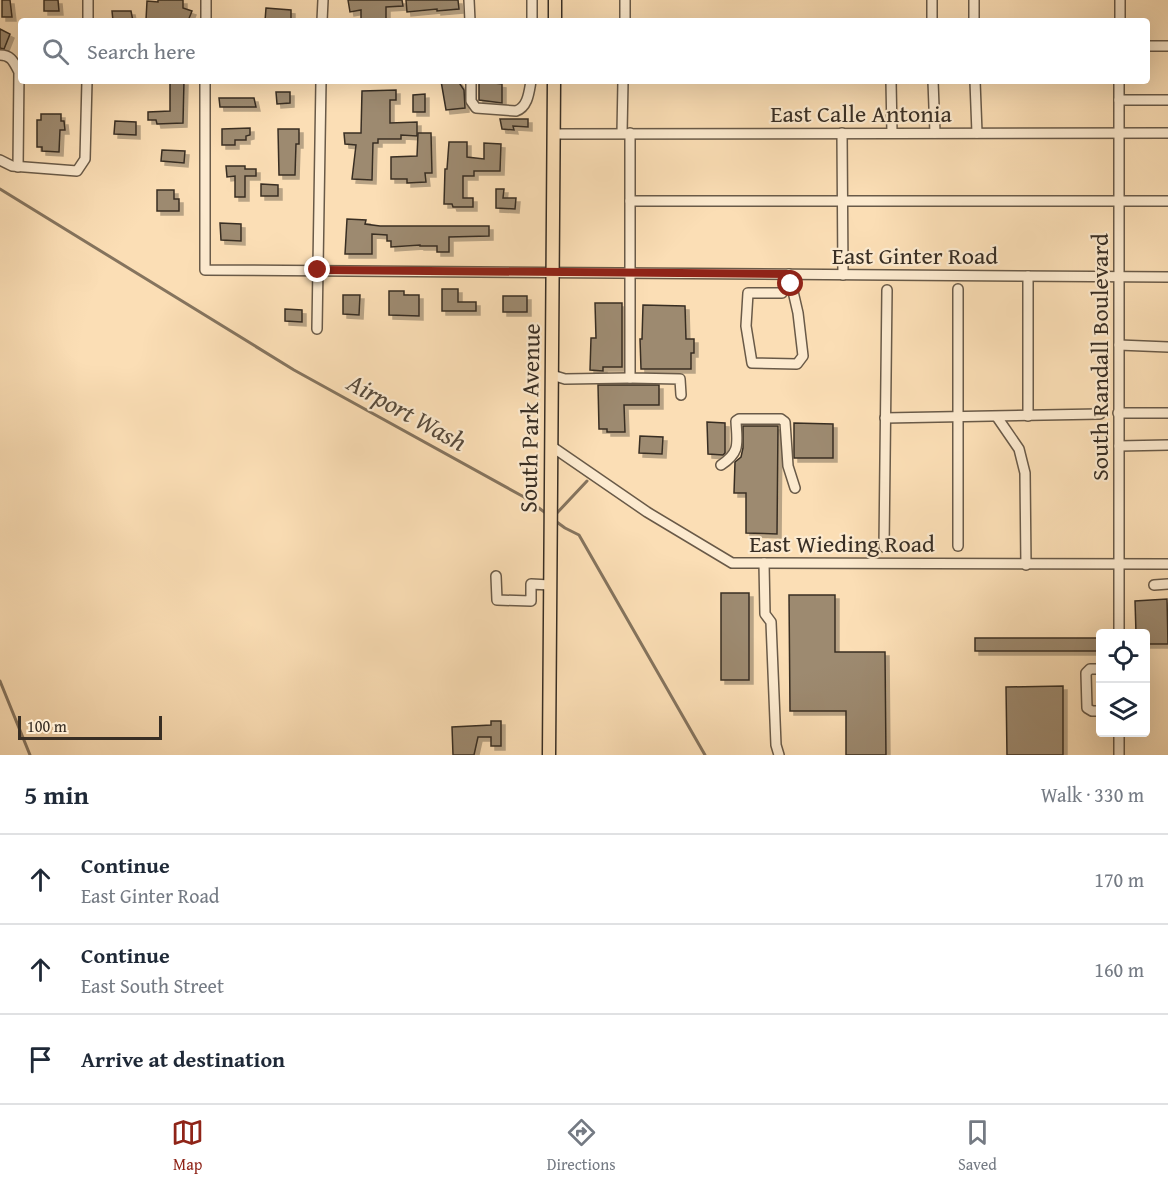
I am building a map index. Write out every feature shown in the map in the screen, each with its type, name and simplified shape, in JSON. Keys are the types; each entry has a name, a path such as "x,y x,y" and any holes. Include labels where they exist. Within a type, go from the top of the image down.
{"main road":[{"path":"555,0 555,18"},
{"name":"South Park Avenue","path":"549,755 554,84"}],"street":[{"path":"88,0 88,18"},
{"path":"206,0 206,18"},
{"path":"322,18 323,0"},
{"path":"470,0 470,18"},
{"path":"532,0 532,18"},
{"path":"625,0 625,18"},
{"path":"932,0 932,18"},
{"path":"974,0 974,18"},
{"path":"1119,18 1120,0"},
{"path":"1150,46 1168,46"},
{"path":"0,55 12,59 18,70"},
{"path":"18,166 19,84"},
{"path":"0,160 12,166 77,171 85,159 87,84"},
{"name":"East Ginter Road","path":"206,84 205,270 1168,277"},
{"path":"317,329 321,84"},
{"path":"471,84 471,101 476,108 516,111 525,104 530,84"},
{"path":"623,84 630,201 630,378"},
{"path":"891,84 892,133"},
{"path":"933,84 935,133"},
{"path":"975,84 978,133"},
{"name":"South Randall Boulevard","path":"1119,84 1119,629"},
{"path":"1119,100 1168,100"},
{"path":"842,133 843,275"},
{"name":"East Calle Antonia","path":"553,134 1168,133"},
{"path":"630,201 1168,201"},
{"path":"782,293 748,293 746,326 752,363 797,364 802,356 798,313 789,274"},
{"path":"1028,276 1028,416"},
{"path":"958,289 958,546"},
{"path":"884,547 887,290"},
{"path":"1119,345 1168,347"},
{"path":"552,375 564,380 680,379 681,395"},
{"path":"1118,413 1168,413"},
{"path":"885,418 1100,414"},
{"path":"997,417 1019,449 1025,473 1026,565"},
{"path":"721,465 731,459 737,451 736,421 739,419 781,419 785,422 788,466 795,488"},
{"path":"1119,446 1168,445"},
{"name":"East Wieding Road","path":"551,446 647,512 732,563 1168,564"},
{"path":"764,563 765,614 771,622 776,745 779,755"},
{"path":"496,576 497,600 550,601"},
{"path":"531,601 531,584 550,585"},
{"path":"1154,585 1168,584"},
{"path":"1096,669 1090,669 1086,673 1087,708 1096,711"},
{"path":"1119,737 1119,755"}],"building":[{"path":"2,0 10,0 12,17 2,17"},
{"path":"44,0 58,0 59,11 44,11"},
{"path":"158,0 183,0 183,8 192,11 189,18 146,18 147,1 158,2"},
{"path":"348,0 402,0 403,6 386,7 386,18 361,18 361,10 350,12"},
{"path":"406,0 458,0 459,9 407,12"},
{"path":"266,8 291,10 291,18 265,18"},
{"path":"112,11 131,11 132,18 113,18"},
{"path":"0,29 10,34 4,49 0,48"},
{"path":"170,84 184,84 183,123 157,124 156,120 148,120 148,112 170,111"},
{"path":"442,84 460,84 464,90 465,108 446,110"},
{"path":"479,84 502,84 502,103 479,100"},
{"path":"396,90 396,100 390,100 390,123 417,122 417,136 401,135 401,139 378,139 378,143 373,143 372,180 352,179 356,145 345,144 344,133 361,133 362,91"},
{"path":"276,92 290,92 290,103 277,104"},
{"path":"425,94 425,112 413,112 413,95"},
{"path":"219,98 254,98 256,107 220,107"},
{"path":"41,114 61,114 65,130 60,130 59,152 42,151 42,147 37,147 37,120 41,120"},
{"path":"500,119 528,119 528,127 513,126 514,130 502,129"},
{"path":"115,121 136,122 136,135 114,134"},
{"path":"250,128 250,135 246,136 246,140 235,140 235,145 222,145 222,129"},
{"path":"278,129 299,129 295,175 279,175"},
{"path":"418,133 431,133 432,173 425,173 426,182 407,183 407,179 391,179 391,157 417,156"},
{"path":"449,142 467,142 467,157 484,159 484,143 501,144 500,171 474,171 474,176 463,176 463,198 473,198 473,207 453,207 452,204 444,204 445,169 447,169"},
{"path":"162,150 185,151 184,163 161,161"},
{"path":"226,166 245,166 245,169 256,169 256,176 245,176 245,197 235,197 235,176 227,177"},
{"path":"261,184 278,185 278,196 261,196"},
{"path":"496,189 504,189 503,198 516,198 515,209 496,208"},
{"path":"157,190 174,190 174,199 179,199 179,211 157,211"},
{"path":"347,219 366,220 365,224 380,226 489,226 489,236 449,237 449,252 437,252 437,246 391,247 391,241 387,241 387,235 372,234 372,254 345,254"},
{"path":"220,223 241,224 241,241 221,240"},
{"path":"442,289 458,289 458,302 476,302 476,311 442,311"},
{"path":"389,291 404,291 404,295 419,295 419,316 389,315"},
{"path":"343,295 360,295 359,315 343,314"},
{"path":"503,296 527,296 527,312 503,312"},
{"path":"595,303 622,303 622,367 603,367 603,371 590,370 591,338 596,338"},
{"path":"643,305 685,306 686,339 694,339 691,369 641,369 640,339 642,339"},
{"path":"285,309 302,310 302,322 285,321"},
{"path":"598,385 659,385 659,405 624,405 625,432 607,432 607,429 599,429"},
{"path":"707,422 725,423 725,453 723,455 708,454"},
{"path":"794,423 833,424 833,458 794,458"},
{"path":"743,426 778,426 777,534 746,533 746,493 734,493 735,462 741,457 743,448"},
{"path":"640,436 663,437 662,454 639,453"},
{"path":"721,593 749,593 749,680 721,680"},
{"path":"789,595 835,595 835,652 885,652 886,755 846,755 846,711 790,711"},
{"path":"1167,599 1168,644 1150,644 1150,629 1136,629 1135,601"},
{"path":"975,638 1096,638 1096,651 975,651"},
{"path":"1063,686 1063,755 1007,755 1006,687"},
{"path":"491,721 501,721 501,746 491,746 491,737 478,737 474,755 453,755 452,727 491,725"}],"waterway":[{"name":"Airport Wash","path":"0,189 294,370 524,497 547,514"},
{"path":"556,514 587,481"},
{"name":"Airport Wash","path":"554,520 579,535 705,755"},
{"path":"0,681 30,755"}],"route":[{"path":"318,270 789,274 791,284"}]}
